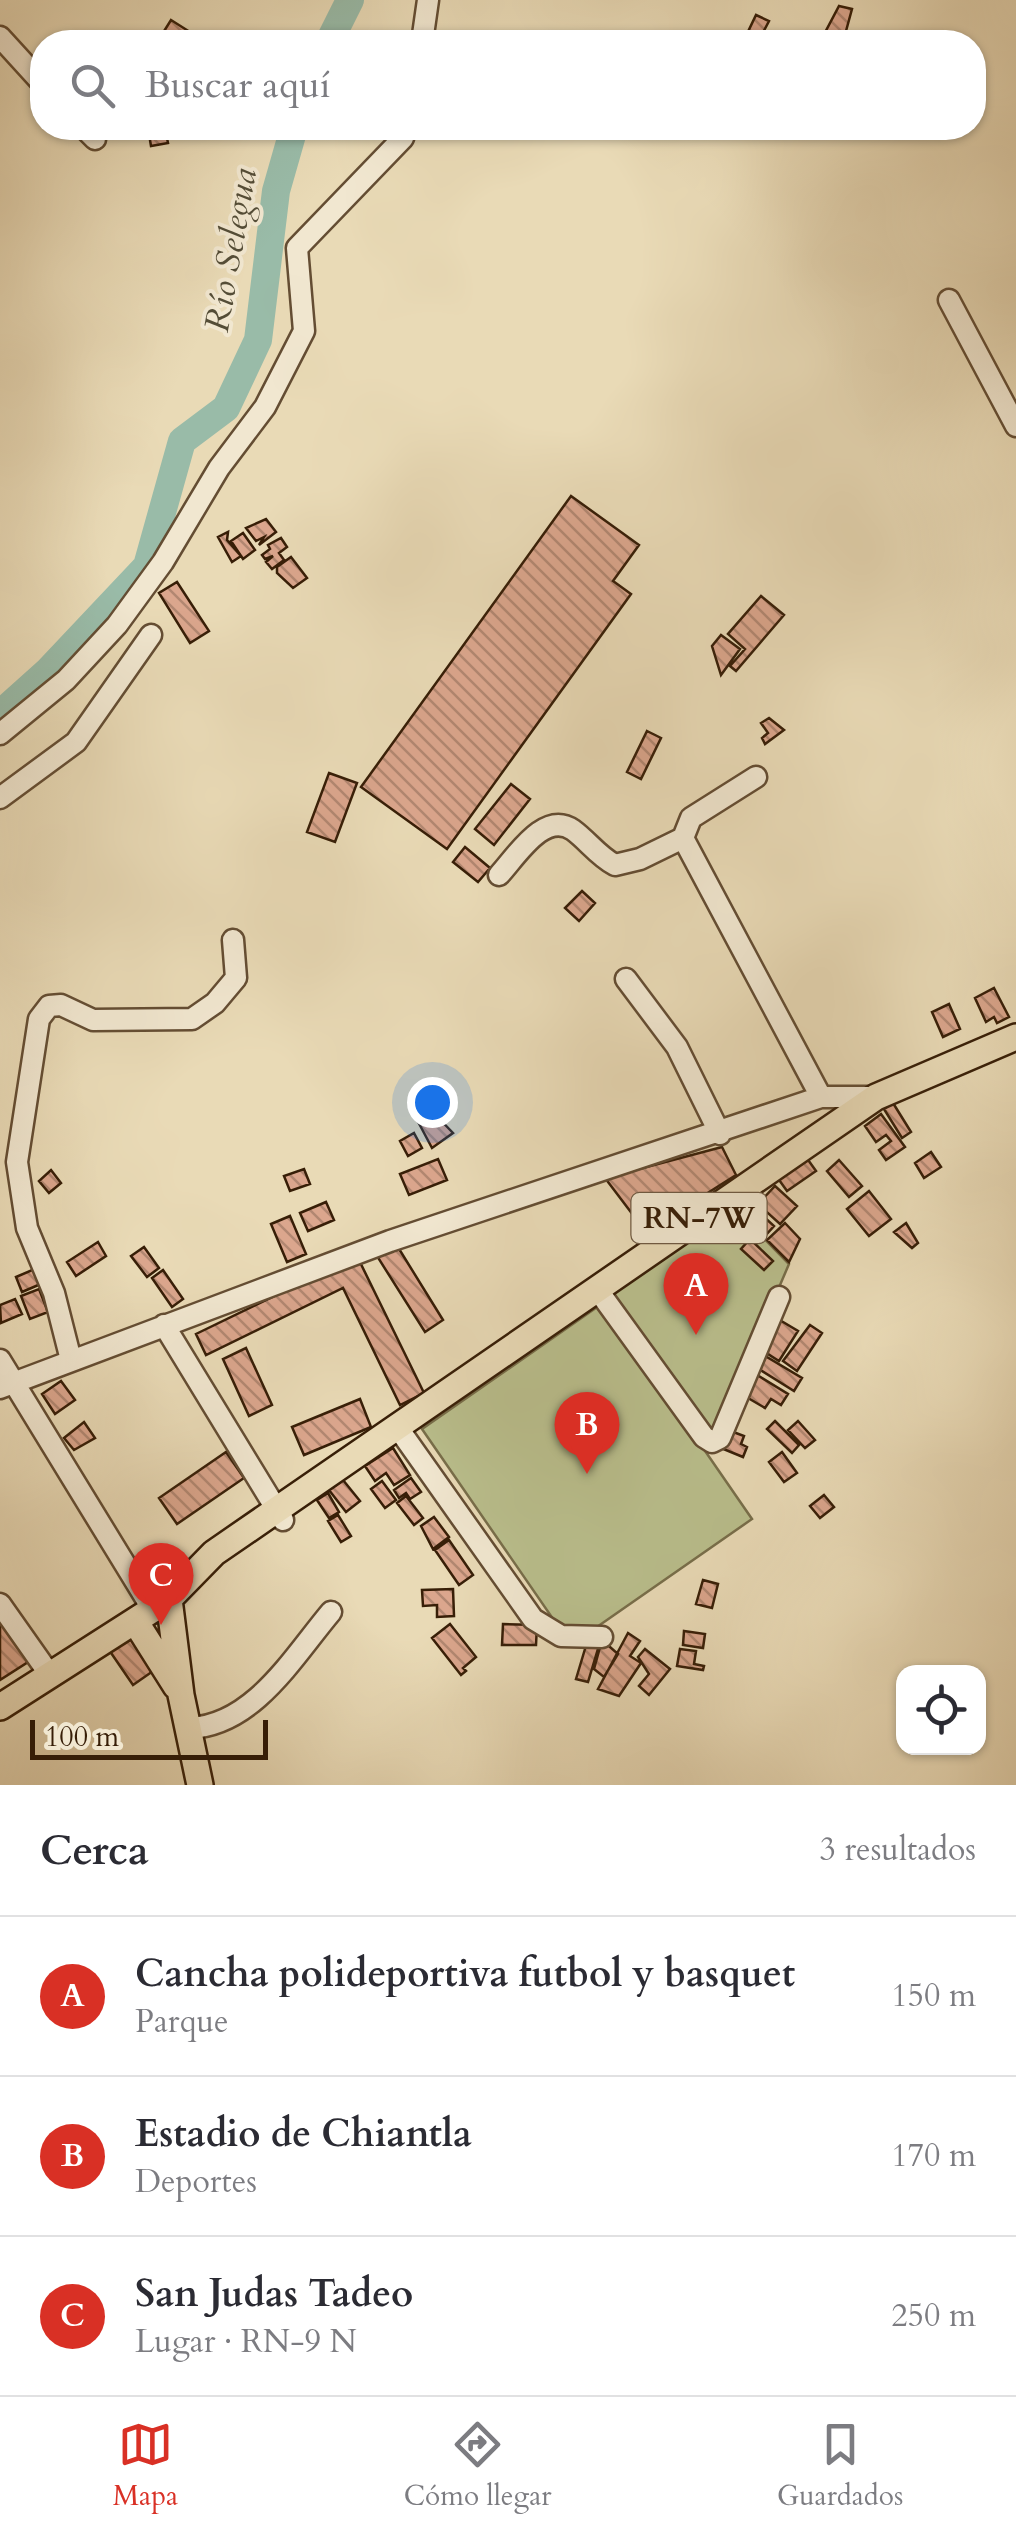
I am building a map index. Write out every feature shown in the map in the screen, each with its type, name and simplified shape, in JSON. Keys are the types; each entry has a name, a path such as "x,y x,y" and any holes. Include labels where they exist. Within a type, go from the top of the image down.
{"main road":[{"name":"RN-7W","path":"152,1610 193,1576 308,1495 388,1444 398,1428 876,1097 1016,1038"},
{"path":"0,1707 152,1610"},
{"path":"152,1610 181,1695 200,1785"},
{"path":"152,1610 181,1695"}],"street":[{"path":"424,30 428,0"},
{"path":"0,36 30,70"},
{"path":"0,734 66,680 117,625 164,562 219,468 265,406 304,331 297,248 401,140"},
{"path":"949,300 1016,426"},
{"path":"0,798 76,742 151,634"},
{"path":"499,875 541,830 558,824 572,829 615,865 640,860 683,838 691,818 756,777"},
{"path":"683,838 821,1097"},
{"path":"71,1360 54,1293 27,1228 17,1162 39,1019 49,1006 61,1006 93,1020 192,1019 215,1003 236,978 233,940"},
{"path":"626,979 677,1047 720,1134"},
{"path":"6,1386 390,1241 720,1134 821,1097 876,1097"},
{"path":"598,1290 712,1442 720,1438 779,1296"},
{"path":"164,1325 280,1515"},
{"path":"0,1360 6,1386 152,1610"},
{"path":"398,1428 533,1619 562,1636 602,1637"},
{"path":"0,1604 50,1676"},
{"path":"190,1728 210,1727 238,1716 331,1612"}],"green space":[{"path":"729,1203 789,1264 718,1430 706,1435 603,1292"},
{"path":"603,1303 752,1519 571,1645 422,1429"}],"building":[{"path":"839,6 852,9 846,30 826,30"},
{"path":"756,15 769,21 764,30 749,30"},
{"path":"171,20 187,30 165,30"},
{"path":"150,140 167,140 168,143 151,146"},
{"path":"571,496 639,545 613,581 631,594 447,849 361,787"},
{"path":"266,519 276,532 259,545 264,537 256,541 246,528"},
{"path":"228,532 227,540 241,556 232,562 218,537"},
{"path":"243,533 255,550 243,559 231,541"},
{"path":"281,538 287,547 279,553 284,560 272,569 266,562 273,556 265,559 262,555 270,549 268,545"},
{"path":"291,557 307,578 293,588 277,573 277,567"},
{"path":"177,582 209,631 190,643 159,593"},
{"path":"761,596 784,615 736,671 730,666 745,649 728,634"},
{"path":"721,635 740,649 721,675 712,646"},
{"path":"769,718 784,730 765,744 762,738 768,733 761,723"},
{"path":"647,731 661,738 641,779 627,772"},
{"path":"329,773 357,783 335,842 307,832"},
{"path":"511,784 530,799 494,845 475,829"},
{"path":"465,847 490,868 478,882 453,862"},
{"path":"582,891 595,903 579,921 565,908"},
{"path":"994,988 1009,1017 997,1023 994,1017 986,1022 975,998"},
{"path":"949,1004 960,1029 943,1037 932,1012"},
{"path":"893,1103 911,1132 902,1138 884,1109"},
{"path":"428,1107 453,1133 432,1148 415,1116"},
{"path":"881,1114 905,1147 886,1160 879,1150 891,1141 886,1135 876,1142 865,1126"},
{"path":"414,1133 422,1148 408,1156 400,1141"},
{"path":"722,1147 736,1175 646,1232 605,1178"},
{"path":"931,1152 941,1167 924,1178 915,1163"},
{"path":"806,1157 816,1171 787,1191 777,1177"},
{"path":"438,1159 447,1180 409,1195 400,1174"},
{"path":"839,1160 862,1186 849,1197 827,1171"},
{"path":"304,1169 310,1184 290,1191 284,1176"},
{"path":"51,1170 61,1183 49,1193 39,1181"},
{"path":"775,1186 797,1206 780,1224 758,1204"},
{"path":"869,1191 891,1219 869,1236 847,1209"},
{"path":"326,1202 334,1220 308,1231 300,1213"},
{"path":"749,1203 774,1226 765,1236 740,1214"},
{"path":"290,1216 306,1254 287,1262 271,1224"},
{"path":"785,1223 800,1239 789,1262 767,1240"},
{"path":"906,1223 918,1243 912,1248 894,1232"},
{"path":"750,1239 773,1261 764,1270 741,1249"},
{"path":"98,1242 106,1256 76,1276 67,1262"},
{"path":"396,1244 443,1320 425,1332 377,1256"},
{"path":"144,1247 159,1268 147,1277 131,1256"},
{"path":"357,1256 424,1393 400,1405 343,1288 206,1355 196,1334"},
{"path":"37,1268 43,1283 22,1292 16,1277"},
{"path":"163,1270 183,1299 172,1307 152,1278"},
{"path":"39,1289 48,1312 30,1319 21,1296"},
{"path":"15,1299 22,1314 1,1323 0,1305"},
{"path":"778,1319 798,1331 779,1361 760,1349"},
{"path":"810,1325 822,1333 797,1371 783,1361"},
{"path":"246,1348 272,1405 249,1416 223,1359"},
{"path":"762,1354 802,1378 794,1391 754,1366"},
{"path":"754,1373 788,1394 781,1405 771,1399 765,1408 743,1395"},
{"path":"61,1381 75,1400 55,1414 42,1394"},
{"path":"360,1399 371,1427 304,1455 292,1427"},
{"path":"775,1421 799,1445 792,1453 767,1429"},
{"path":"798,1421 815,1440 805,1448 788,1430"},
{"path":"84,1422 95,1438 74,1450 64,1438"},
{"path":"728,1430 744,1436 741,1444 747,1447 743,1457 721,1448"},
{"path":"393,1448 410,1475 394,1485 386,1473 375,1481 365,1466"},
{"path":"226,1452 244,1478 177,1524 159,1498"},
{"path":"782,1452 797,1473 784,1482 769,1462"},
{"path":"411,1478 421,1492 410,1499 406,1493 399,1498 394,1490"},
{"path":"343,1480 360,1501 346,1512 329,1490"},
{"path":"382,1481 396,1500 385,1508 371,1489"},
{"path":"328,1493 339,1512 329,1518 317,1500"},
{"path":"824,1495 834,1507 820,1518 810,1506"},
{"path":"406,1496 423,1518 414,1525 397,1503"},
{"path":"338,1515 351,1536 341,1542 328,1521"},
{"path":"434,1517 449,1537 433,1549 421,1526"},
{"path":"449,1540 473,1575 459,1585 435,1550"},
{"path":"703,1580 718,1584 712,1608 696,1604"},
{"path":"453,1589 454,1616 437,1617 437,1605 423,1606 422,1590"},
{"path":"4,1623 28,1662 0,1680 0,1625"},
{"path":"450,1624 476,1657 461,1675 432,1638"},
{"path":"503,1624 537,1625 536,1645 502,1645"},
{"path":"130,1631 156,1669 133,1685 107,1647"},
{"path":"684,1631 705,1634 703,1648 683,1645"},
{"path":"628,1633 640,1641 630,1656 641,1663 619,1696 598,1689"},
{"path":"588,1639 600,1642 588,1682 576,1679"},
{"path":"602,1640 618,1654 604,1677 594,1669"},
{"path":"645,1649 670,1669 649,1695 639,1686 649,1674 638,1657"},
{"path":"680,1649 696,1651 694,1664 704,1666 703,1670 677,1666"}],"waterway":[{"name":"Río Selegua","path":"335,30 350,0"},
{"name":"Río Selegua","path":"0,714 47,672 147,566 182,441 226,408 258,340 276,191 291,140"}],"place":[{"name":"Cancha polideportiva futbol y basquet","path":"696,1335"},
{"name":"Estadio de Chiantla","path":"587,1474"},
{"name":"San Judas Tadeo","path":"161,1625"}]}
